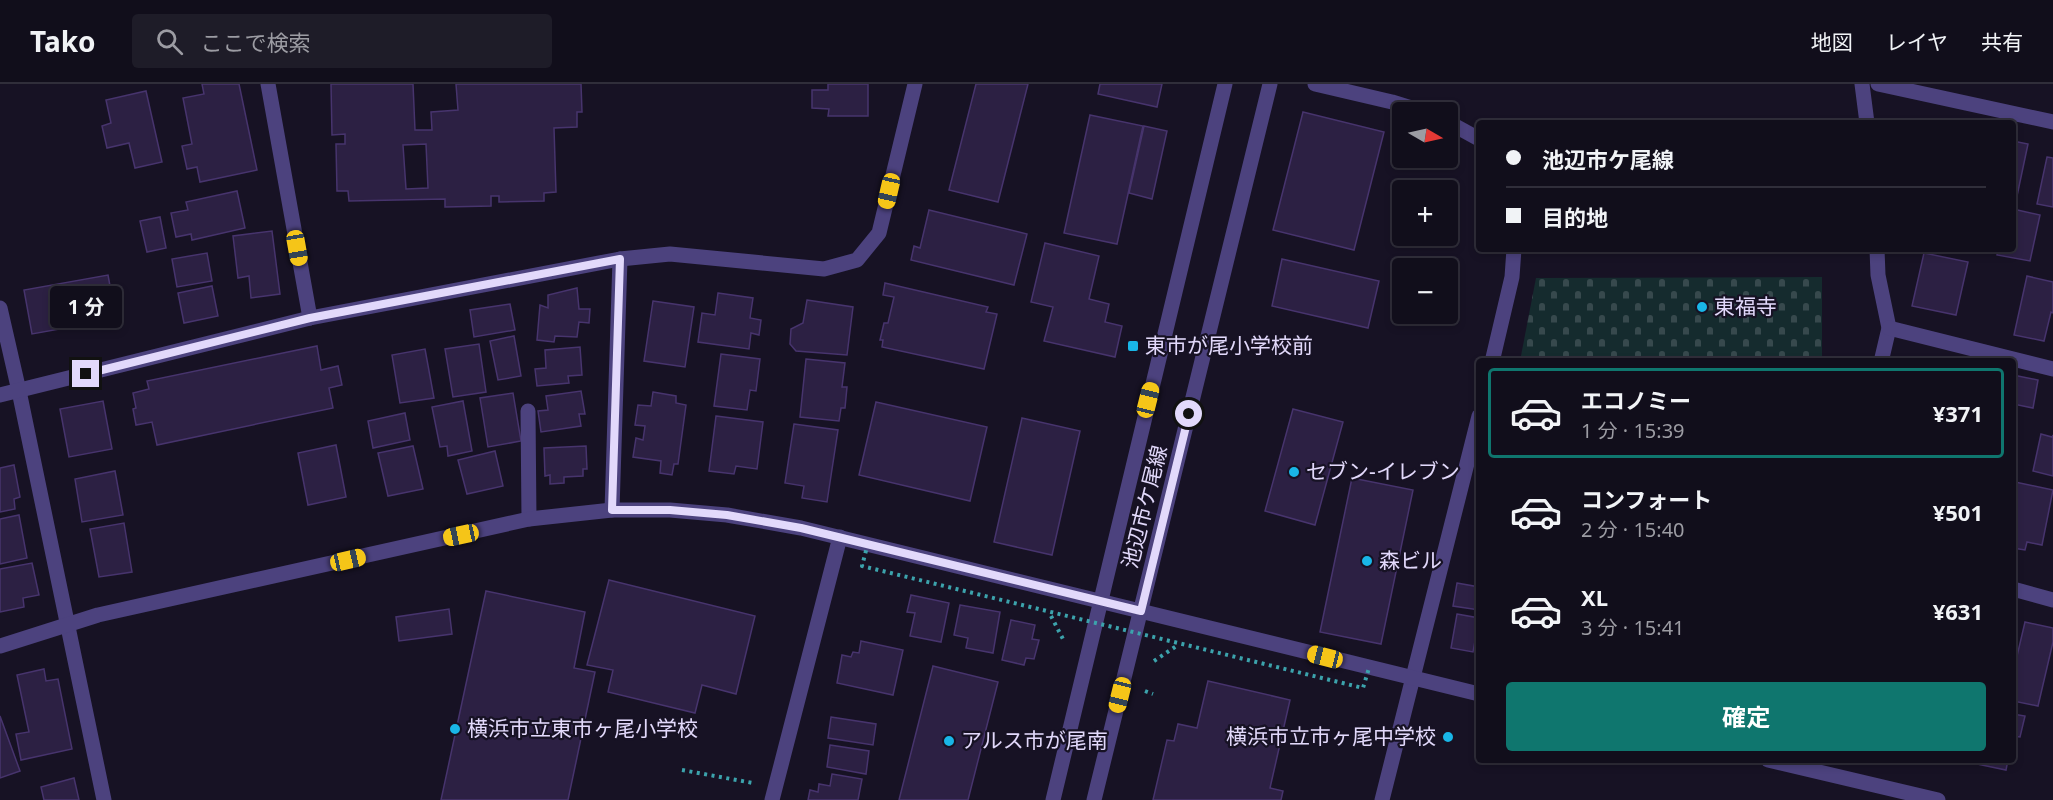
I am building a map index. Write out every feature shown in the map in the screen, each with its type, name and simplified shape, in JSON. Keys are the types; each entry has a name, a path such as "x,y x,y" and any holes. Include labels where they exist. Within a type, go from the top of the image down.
{"street":[{"path":"268,84 310,318"},
{"path":"0,395 310,318 620,259 670,254 824,269 857,260 879,233 915,84"},
{"name":"池辺市ケ尾線","path":"1053,800 1225,84"},
{"name":"池辺市ケ尾線","path":"1094,800 1270,84"},
{"path":"1315,84 1392,102"},
{"path":"1862,84 1867,120"},
{"path":"1878,84 2053,122"},
{"path":"1458,127 1476,137"},
{"path":"1493,358 1512,277 1514,252"},
{"path":"1877,252 1878,274 1889,328 1882,358"},
{"path":"612,510 620,259"},
{"path":"0,308 104,800"},
{"path":"1889,328 2009,358"},
{"path":"2016,360 2053,369"},
{"path":"528,411 529,519"},
{"path":"1382,800 1411,679 1475,455"},
{"path":"0,646 98,615 529,519 612,510 670,510 727,515 868,543 1476,693"},
{"path":"774,794 840,537"},
{"path":"2016,590 2053,600"},
{"path":"1781,763 1938,800"}],"path":[{"path":"868,543 862,566 1363,688 1369,668"},
{"path":"1048,610 1064,641 1062,652"},
{"path":"1152,663 1181,643"},
{"path":"682,770 774,794"}],"green space":[{"path":"1822,277 1822,358 1521,358 1536,278"}],"building":[{"path":"202,84 239,84 257,170 200,182 197,167 187,169 182,146 192,144 183,98 204,94"},
{"path":"331,84 413,84 415,130 432,130 431,112 458,110 456,84 581,84 582,112 577,112 577,127 554,128 556,192 544,193 544,201 499,202 499,196 491,196 491,206 445,207 445,199 349,201 348,191 337,191 336,144 345,144 345,134 332,135","holes":["426,144 428,188 406,189 403,145"]},
{"path":"828,84 868,84 868,116 828,116 829,109 812,108 812,90 828,90"},
{"path":"976,84 1028,84 998,202 949,190"},
{"path":"1100,84 1162,84 1157,107 1098,94"},
{"path":"146,91 162,162 135,168 129,143 107,148 102,126 111,123 106,100"},
{"path":"1303,112 1384,132 1354,250 1273,230"},
{"path":"1090,115 1143,126 1117,244 1064,233"},
{"path":"1144,126 1167,131 1152,199 1129,193"},
{"path":"2016,142 2028,144 2016,196"},
{"path":"2047,157 2053,158 2053,207 2037,204"},
{"path":"237,191 245,228 192,240 191,234 176,237 171,213 188,210 186,202"},
{"path":"929,210 1027,234 1014,285 911,260 914,246 920,248"},
{"path":"2016,210 2040,215 2030,261 1997,255 1998,252 2016,252"},
{"path":"160,217 166,248 147,252 140,221"},
{"path":"272,231 280,294 251,298 249,276 238,278 233,236"},
{"path":"1045,243 1099,256 1089,299 1109,304 1105,322 1122,326 1115,357 1044,341 1053,307 1031,302"},
{"path":"207,253 212,281 177,287 172,259"},
{"path":"1924,253 1968,262 1956,315 1912,306"},
{"path":"1282,259 1379,281 1368,328 1272,306"},
{"path":"108,275 116,319 32,334 24,290"},
{"path":"2027,276 2053,282 2053,313 2051,312 2044,341 2014,335"},
{"path":"885,283 988,307 986,312 997,314 984,369 882,347 883,340 880,340 884,323 888,323 894,297 883,295"},
{"path":"212,286 218,316 184,323 178,293"},
{"path":"577,288 579,309 590,309 589,323 579,322 577,337 555,336 554,342 537,340 540,305 548,308 548,295"},
{"path":"718,293 753,298 750,318 761,320 759,335 751,333 749,349 698,342 702,313 715,315"},
{"path":"807,300 853,307 847,355 796,351 790,344 791,329 803,323"},
{"path":"653,301 694,307 685,367 644,361"},
{"path":"510,304 515,330 474,337 470,310"},
{"path":"514,336 521,376 498,380 490,341"},
{"path":"479,344 486,392 453,397 445,349"},
{"path":"317,346 321,370 338,366 342,385 329,388 333,408 157,445 152,422 136,425 133,393 149,389 147,381"},
{"path":"580,347 582,375 568,376 569,383 537,386 535,369 546,368 545,350"},
{"path":"425,349 434,398 400,403 392,355"},
{"path":"721,354 760,359 756,391 750,390 747,410 714,406"},
{"path":"806,359 845,363 842,387 847,387 845,408 841,408 839,421 800,417"},
{"path":"2016,376 2038,380 2033,408 2016,405"},
{"path":"581,391 585,414 579,414 581,426 541,432 538,411 548,410 546,396"},
{"path":"653,392 676,396 676,403 686,405 678,464 674,464 672,475 660,473 661,461 633,457 636,438 643,440 645,426 635,425 638,405 651,406"},
{"path":"513,393 521,441 488,447 480,398"},
{"path":"103,401 112,449 69,457 60,409"},
{"path":"463,401 472,451 448,456 447,446 440,447 432,407"},
{"path":"876,402 987,427 970,501 859,475"},
{"path":"1293,409 1343,422 1315,525 1265,511"},
{"path":"405,413 410,440 373,448 368,421"},
{"path":"716,416 763,422 757,469 736,466 734,474 709,471"},
{"path":"1022,418 1080,431 1052,555 994,542"},
{"path":"794,424 838,430 827,502 802,498 804,486 785,483"},
{"path":"2041,434 2052,437 2053,435 2053,476 2033,471"},
{"path":"336,445 346,497 308,505 298,453"},
{"path":"413,446 423,489 388,496 378,453"},
{"path":"586,446 587,469 583,469 583,476 564,477 564,483 550,484 550,475 545,476 544,448"},
{"path":"495,451 503,486 467,494 458,460"},
{"path":"14,465 20,497 14,499 15,509 0,512 0,468"},
{"path":"115,471 123,515 82,522 75,479"},
{"name":"森ビル","path":"1352,478 1413,490 1381,644 1320,632"},
{"path":"2016,482 2053,490 2042,545 2027,542 2025,550 2016,548"},
{"path":"19,515 27,558 0,564 0,519"},
{"path":"124,523 132,572 99,577 90,529"},
{"path":"32,563 39,595 23,598 24,607 0,612 0,569"},
{"path":"609,580 755,616 736,694 702,685 695,713 608,692 613,670 587,665"},
{"path":"1457,583 1476,586 1476,610 1453,606"},
{"path":"486,591 585,612 574,668 595,672 568,800 441,800"},
{"path":"911,595 949,603 941,642 910,636 915,613 907,612"},
{"path":"960,605 1000,612 993,653 966,648 968,638 954,635"},
{"path":"449,609 452,634 399,641 396,617"},
{"path":"1457,614 1476,617 1476,641 1473,652 1451,648"},
{"path":"1011,620 1035,625 1032,639 1039,640 1034,659 1026,658 1024,665 1002,660"},
{"path":"2025,622 2053,628 2053,642 2038,706 2016,702 2016,660"},
{"path":"861,641 903,650 893,695 837,683 842,655 851,657 853,652 859,653"},
{"name":"アルス市が尾南","path":"933,666 998,682 968,800 899,800"},
{"path":"44,669 46,681 58,679 72,749 21,760 16,734 29,732 17,675"},
{"path":"1208,681 1290,700 1270,788 1283,791 1281,800 1153,800 1167,740 1174,741 1178,724 1197,728"},
{"path":"2016,714 2025,716 2020,737 2016,736"},
{"path":"0,716 20,771 0,778"},
{"path":"831,717 876,724 873,745 828,738"},
{"path":"830,745 869,751 866,774 827,767"},
{"path":"1972,763 2007,763 2006,770"},
{"path":"832,774 862,779 858,800 808,800 810,790 818,792 819,784 830,786"},
{"path":"74,778 79,800 44,800 41,787"}],"place":[{"name":"東福寺","path":"1702,307"},
{"name":"東市が尾小学校前","path":"1133,346"},
{"name":"セブン-イレブン","path":"1294,472"},
{"name":"森ビル","path":"1367,561"},
{"name":"横浜市立東市ヶ尾小学校","path":"455,729"},
{"name":"横浜市立市ヶ尾中学校","path":"1448,737"},
{"name":"アルス市が尾南","path":"949,741"}],"route":[{"path":"86,374 310,318 620,259 612,510 670,510 727,515 801,528 1141,611 1189,414"}]}
